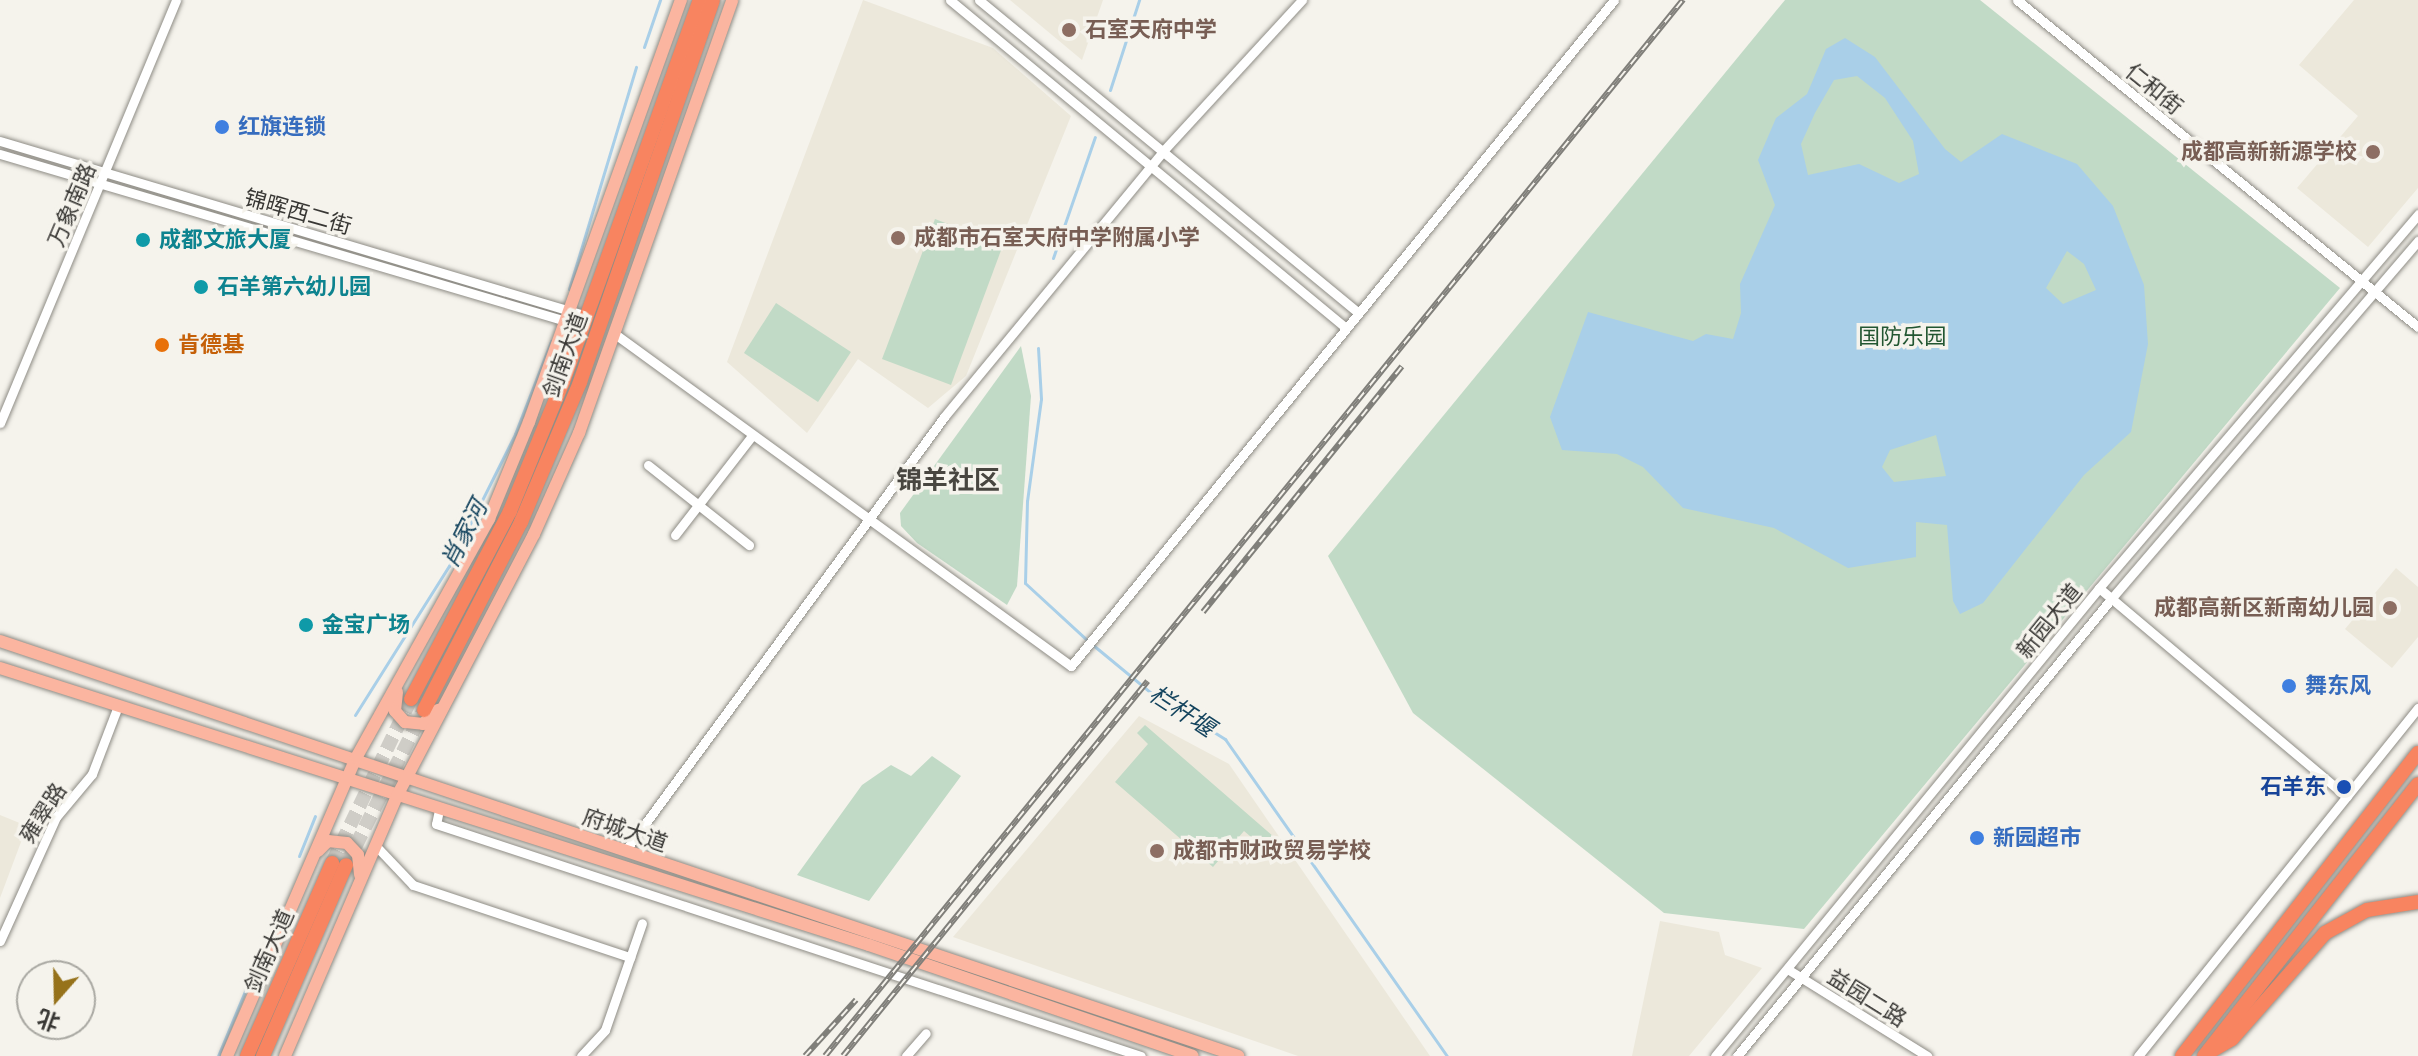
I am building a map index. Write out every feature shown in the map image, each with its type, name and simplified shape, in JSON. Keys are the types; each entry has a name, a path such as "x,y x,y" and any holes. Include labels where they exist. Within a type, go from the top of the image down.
{"highway":[{"name":"剑南大道","path":"411,699 510,511 563,382 700,0"},
{"name":"剑南大道","path":"424,710 521,522 580,382 713,0"},
{"path":"2182,1056 2418,753"},
{"path":"2205,1055 2418,784"},
{"name":"剑南大道","path":"247,1056 339,864 263,1056"},
{"path":"2205,1055 2232,1039 2325,933 2367,910 2418,902"}],"main road":[{"path":"227,1056 356,758 489,519 529,422 681,0"},
{"path":"285,1056 397,796 534,534 579,433 732,0"},
{"path":"691,61 720,32"},
{"path":"658,62 663,101"},
{"path":"529,422 563,382"},
{"path":"579,433 580,382"},
{"name":"府城大道","path":"0,641 408,774 625,851 1238,1056"},
{"name":"府城大道","path":"0,668 869,945 1193,1056"},
{"path":"402,677 395,711 405,722 423,724 447,701"},
{"path":"311,860 328,841 347,843 358,855 361,878"}],"street":[{"name":"万象南路","path":"0,423 176,0"},
{"path":"950,0 1153,165 1346,328"},
{"path":"979,0 1359,313"},
{"path":"625,851 944,417 1164,150 1302,0"},
{"path":"615,334 751,437 1071,666 1614,0"},
{"name":"仁和街","path":"2017,0 2418,327"},
{"name":"锦晖西二街","path":"0,141 567,316"},
{"name":"锦晖西二街","path":"0,154 99,185 585,321"},
{"name":"新园大道","path":"1715,1056 1789,970 2099,588 2418,214"},
{"name":"新园大道","path":"1737,1056 1803,980 2111,599 2418,241"},
{"path":"675,535 751,437"},
{"path":"648,465 749,545"},
{"path":"2099,588 2347,797"},
{"name":"雍翠路","path":"0,941 56,817 92,774 118,706"},
{"path":"2138,1056 2418,708"},
{"path":"439,810 436,824 1141,1056"},
{"path":"375,845 413,885 630,957"},
{"path":"581,1056 605,1030 642,923"},
{"name":"益园二路","path":"1789,970 1927,1056"},
{"path":"906,1056 926,1033"}],"shaded area":[{"name":"成都市石室天府中学附属小学","path":"863,0 993,48 1071,116 966,376 928,408 858,359 807,433 727,362"},
{"name":"石室天府中学","path":"1010,0 1103,0 1082,60"},
{"name":"成都高新新源学校","path":"2354,0 2418,0 2418,188 2368,247 2297,188 2358,116 2299,65"},
{"name":"成都高新区新南幼儿园","path":"2396,568 2418,587 2418,637 2392,668 2345,629"},
{"name":"成都市财政贸易学校","path":"1139,716 1229,764 1430,1056 1298,1056 953,937"},
{"path":"0,815 27,826 0,898"},
{"path":"1660,921 1719,932 1725,955 1762,968 1689,1056 1632,1056"}],"green space":[{"name":"国防乐园","path":"1785,0 1980,0 2340,288 1804,929 1664,913 1413,713 1328,556"},
{"path":"935,219 1003,245 951,385 882,359"},
{"path":"776,303 851,352 818,402 744,353"},
{"path":"1021,346 1031,396 1017,586 1007,605 917,543 901,526 900,513"},
{"path":"1145,725 1274,837 1264,848 1244,831 1213,867 1115,782 1148,744 1137,733"},
{"path":"932,756 961,776 869,901 797,875 862,785 891,765 911,776"}],"water":[{"path":"1845,38 1875,57 1945,149 1961,162 2002,134 2077,164 2113,206 2144,285 2148,344 2131,432 2084,475 1983,603 1960,614 1953,601 1947,525 1916,522 1916,557 1848,568 1774,528 1683,508 1643,467 1617,454 1562,450 1550,417 1588,312 1693,341 1706,334 1733,339 1741,313 1740,284 1775,205 1758,160 1776,118 1807,94 1826,49","holes":["1857,76 1885,98 1913,141 1919,174 1899,183 1859,164 1808,175 1801,144 1815,113 1834,80","2067,251 2084,264 2096,290 2063,304 2046,288","1936,435 1946,476 1894,482 1882,467 1890,450"]}],"waterway":[{"name":"肖家河","path":"644,47 660,0"},
{"name":"栏杆堰","path":"1110,90 1139,0"},
{"name":"肖家河","path":"569,289 636,67"},
{"name":"栏杆堰","path":"1053,258 1095,137"},
{"name":"肖家河","path":"355,715 449,566 515,434 551,341"},
{"name":"栏杆堰","path":"1038,348 1041,399 1027,501 1025,583 1087,640"},
{"name":"栏杆堰","path":"1093,645 1150,692 1225,739 1447,1056"},
{"name":"肖家河","path":"299,856 315,816"},
{"name":"肖家河","path":"218,1056 255,967"}],"tunnel":[{"path":"332,863 411,699"},
{"path":"346,865 423,712"}],"railway":[{"path":"825,1056 1683,0"},
{"path":"1203,612 1402,366"},
{"path":"843,1056 1148,681"},
{"path":"805,1056 856,1000"}],"place":[{"name":"石室天府中学","path":"1069,30"},
{"name":"红旗连锁","path":"222,127"},
{"name":"成都高新新源学校","path":"2373,152"},
{"name":"成都市石室天府中学附属小学","path":"898,238"},
{"name":"成都文旅大厦","path":"143,240"},
{"name":"石羊第六幼儿园","path":"201,287"},
{"name":"肯德基","path":"162,345"},
{"name":"成都高新区新南幼儿园","path":"2390,608"},
{"name":"金宝广场","path":"306,625"},
{"name":"舞东风","path":"2289,686"},
{"name":"石羊东","path":"2344,787"},
{"name":"新园超市","path":"1977,838"},
{"name":"成都市财政贸易学校","path":"1157,851"}],"district":[{"name":"锦羊社区","path":"948,480"}]}
